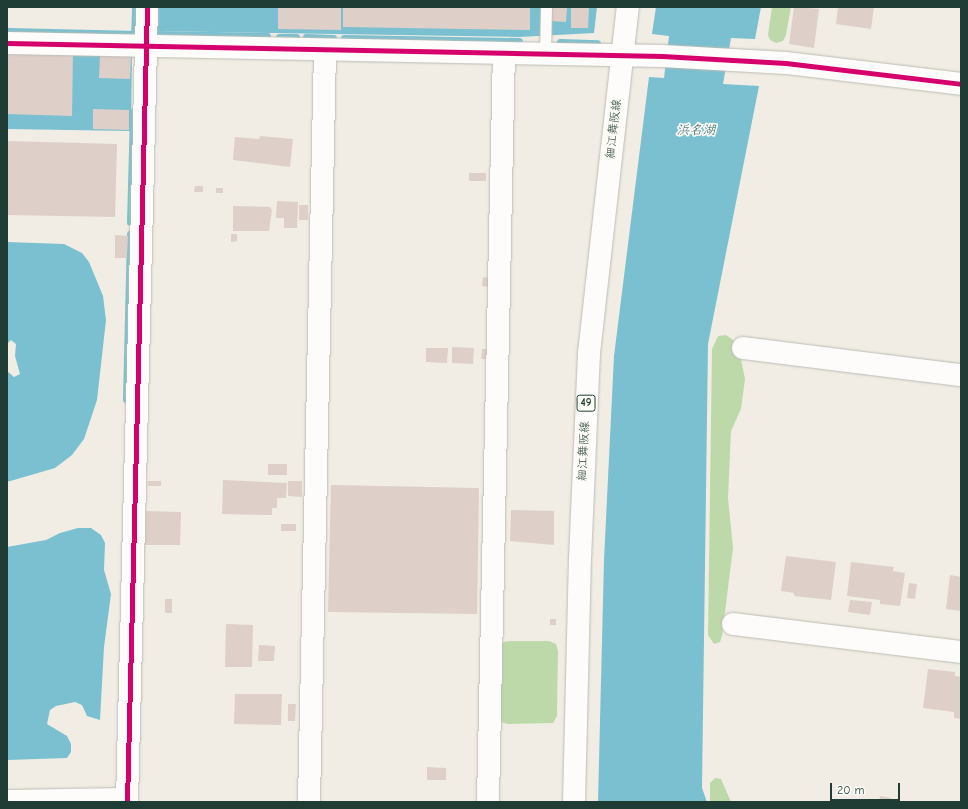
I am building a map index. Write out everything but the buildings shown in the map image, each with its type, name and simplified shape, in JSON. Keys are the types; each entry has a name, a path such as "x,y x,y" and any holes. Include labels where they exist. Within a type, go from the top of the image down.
{"street":[{"path":"7,801 127,800 147,7"},
{"name":"細江舞阪線","path":"574,802 580,543 589,353 628,7"},
{"path":"7,43 662,56 786,63 961,84"},
{"path":"309,802 325,50"},
{"path":"488,802 504,53"},
{"path":"743,348 961,375"},
{"path":"733,624 961,652"}],"lane":[{"path":"546,7 546,54"}],"green space":[{"path":"772,7 791,7 786,35 783,41 776,43 770,40 768,35"},
{"path":"726,335 733,340 740,354 745,379 741,409 731,431 728,498 733,548 722,636 720,642 714,644 708,635 712,349 718,336"},
{"path":"549,641 556,644 558,651 557,716 553,723 508,724 501,722 500,648 503,642"},
{"path":"715,778 721,779 731,802 710,802 710,783"}],"water":[{"path":"156,7 597,7 594,33 519,37 155,31"},
{"name":"浜名湖","path":"656,7 761,7 755,39 731,38 723,84 759,86 708,344 702,788 707,802 598,802 604,560 614,356 649,77 664,78 669,36 652,34"},
{"path":"7,49 132,51 131,131 7,129"},
{"path":"7,242 64,244 82,253 89,262 103,296 106,320 97,400 84,439 72,455 55,468 7,482 7,371 14,377 20,374 15,356 16,344 11,340 7,344"},
{"path":"78,528 91,528 101,535 105,543 104,570 111,594 104,647 100,720 87,716 82,705 75,702 56,706 50,710 47,724 67,736 71,744 71,752 67,758 7,760 7,547 46,540 60,533"}],"waterway":[{"path":"134,39 135,7"},
{"path":"7,31 137,34"},
{"path":"155,34 267,36"},
{"path":"279,37 296,37"},
{"path":"306,37 333,38"},
{"path":"344,38 519,41"},
{"path":"560,42 597,43"},
{"path":"130,222 133,112"},
{"path":"126,399 130,234"}],"cycle path":[{"path":"127,802 147,7"},
{"path":"7,43 662,56 786,63 961,84"}]}
